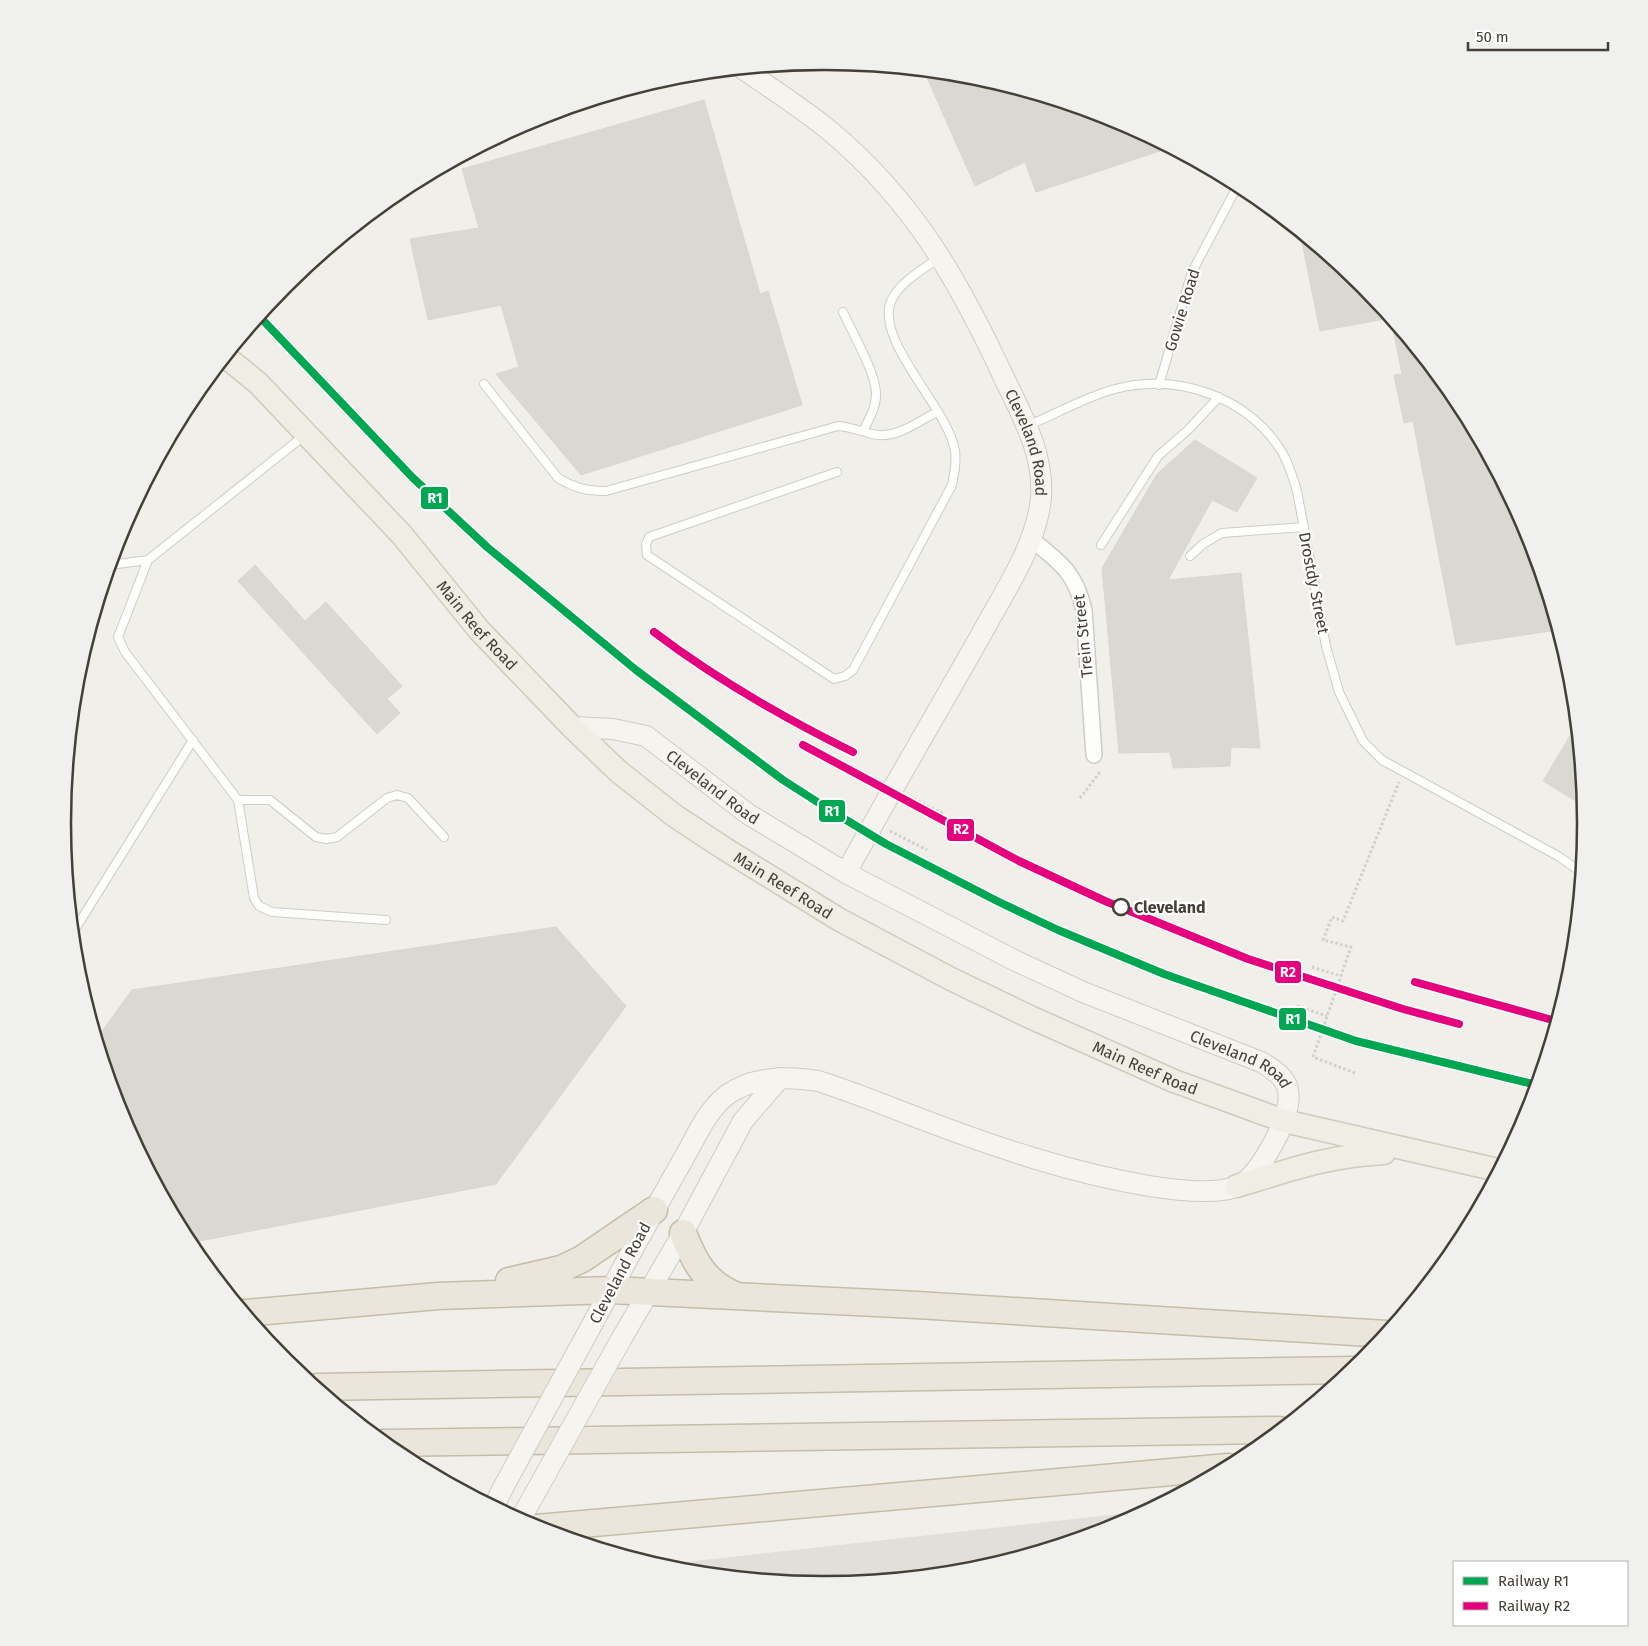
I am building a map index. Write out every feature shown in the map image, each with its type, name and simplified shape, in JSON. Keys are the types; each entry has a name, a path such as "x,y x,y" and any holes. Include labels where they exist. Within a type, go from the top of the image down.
{"highway":[{"path":"338,1305 383,1296 504,1282 561,1269 590,1254 654,1210"},
{"path":"684,1233 700,1270 716,1286 738,1296"},
{"path":"253,1312 438,1296 611,1290 1376,1333"},
{"path":"326,1387 1340,1370"},
{"path":"397,1443 1268,1430"},
{"path":"556,1526 1210,1469"}],"main road":[{"name":"Main Reef Road","path":"231,361 258,383 402,535 479,630 572,727 619,772 675,816 840,920 1030,1018 1174,1081 1284,1120 1492,1169"},
{"path":"1237,1186 1335,1157 1412,1151"}],"street":[{"name":"Cleveland Road","path":"750,74 828,130 856,154 910,212 941,256 994,355 1027,426 1036,450 1041,490 1040,506 1030,538 998,604 846,873"},
{"name":"Trein Street","path":"1030,538 1063,565 1079,589 1084,610 1094,755"},
{"name":"Cleveland Road","path":"497,1501 654,1210 709,1116 719,1102 754,1081 801,1078 818,1081 1009,1150 1089,1173 1172,1189 1200,1190 1237,1186 1260,1165 1284,1120 1288,1101 1288,1087 1284,1078 1261,1062 1083,992 1016,961 846,873 748,814 646,736 613,729 572,727"},
{"name":"Cleveland Road","path":"524,1513 622,1336 684,1233 743,1121 780,1078"}],"lane":[{"name":"Gowie Road","path":"1159,385 1192,272 1234,192"},
{"path":"837,472 649,537 646,544 647,555 834,679 845,676 853,670 952,485 956,464 955,449 937,412 892,333 890,314 890,304 906,283 941,256"},
{"path":"843,312 874,381 876,394 875,408 863,431"},
{"path":"484,384 558,478 569,485 590,492 606,491 838,426 884,435 895,434 937,412"},
{"name":"Drostdy Street","path":"1027,426 1115,389 1159,385 1180,386 1219,397 1251,416 1282,452 1297,491 1326,646 1339,692 1363,741 1382,760 1558,856 1575,868"},
{"path":"1101,545 1158,456 1188,430 1219,397"},
{"path":"306,433 148,560 118,637 125,652 238,800 254,898 259,906 272,912 386,920"},
{"path":"1190,556 1203,544 1222,533 1304,526"},
{"path":"117,564 148,560"},
{"path":"78,925 193,740"},
{"path":"238,800 270,800 316,837 326,839 337,837 387,798 397,795 408,798 444,837"}],"path":[{"path":"1080,798 1100,772 1094,755"},
{"path":"1355,1073 1313,1057 1351,947 1323,940 1332,917 1343,921 1403,772"},
{"path":"893,789 944,814"},
{"path":"874,823 927,850"},
{"path":"1312,967 1341,976"},
{"path":"1297,1006 1327,1016"}],"shaded area":[{"path":"1124,1513 1066,1536 1019,1550 971,1562 922,1570 824,1576 726,1570 680,1563"}],"building":[{"path":"927,77 971,84 1066,110 1112,127 1162,150 1036,192 1025,162 975,186"},
{"path":"704,100 760,294 768,291 802,405 581,475 496,374 519,367 501,305 428,320 410,239 479,228 462,169"},
{"path":"1302,242 1356,291 1383,319 1320,331"},
{"path":"1393,331 1450,405 1476,447 1499,490 1520,535 1537,581 1552,631 1456,645 1413,421 1404,423 1394,375 1402,374"},
{"path":"1195,440 1257,478 1237,512 1212,500 1168,580 1241,573 1260,748 1231,747 1230,766 1173,768 1170,752 1119,753 1102,568 1157,474"},
{"path":"255,565 305,621 326,602 402,686 387,699 400,713 377,734 238,581"},
{"path":"1572,733 1576,801 1543,781"},
{"path":"556,927 626,1006 496,1184 198,1241 172,1200 128,1111 101,1032 132,990"}],"rail line":[{"name":"R1","path":"264,321 413,478 487,547 636,670 783,780 886,844 1058,930 1164,974 1356,1041 1530,1083"},
{"name":"R2","path":"654,632 726,682 802,726 853,752"},
{"name":"R2","path":"803,745 1019,861 1105,901 1248,959 1403,1009 1459,1024"},
{"name":"R2","path":"1415,982 1551,1019"}],"place":[{"name":"Cleveland","path":"1121,907"}]}
